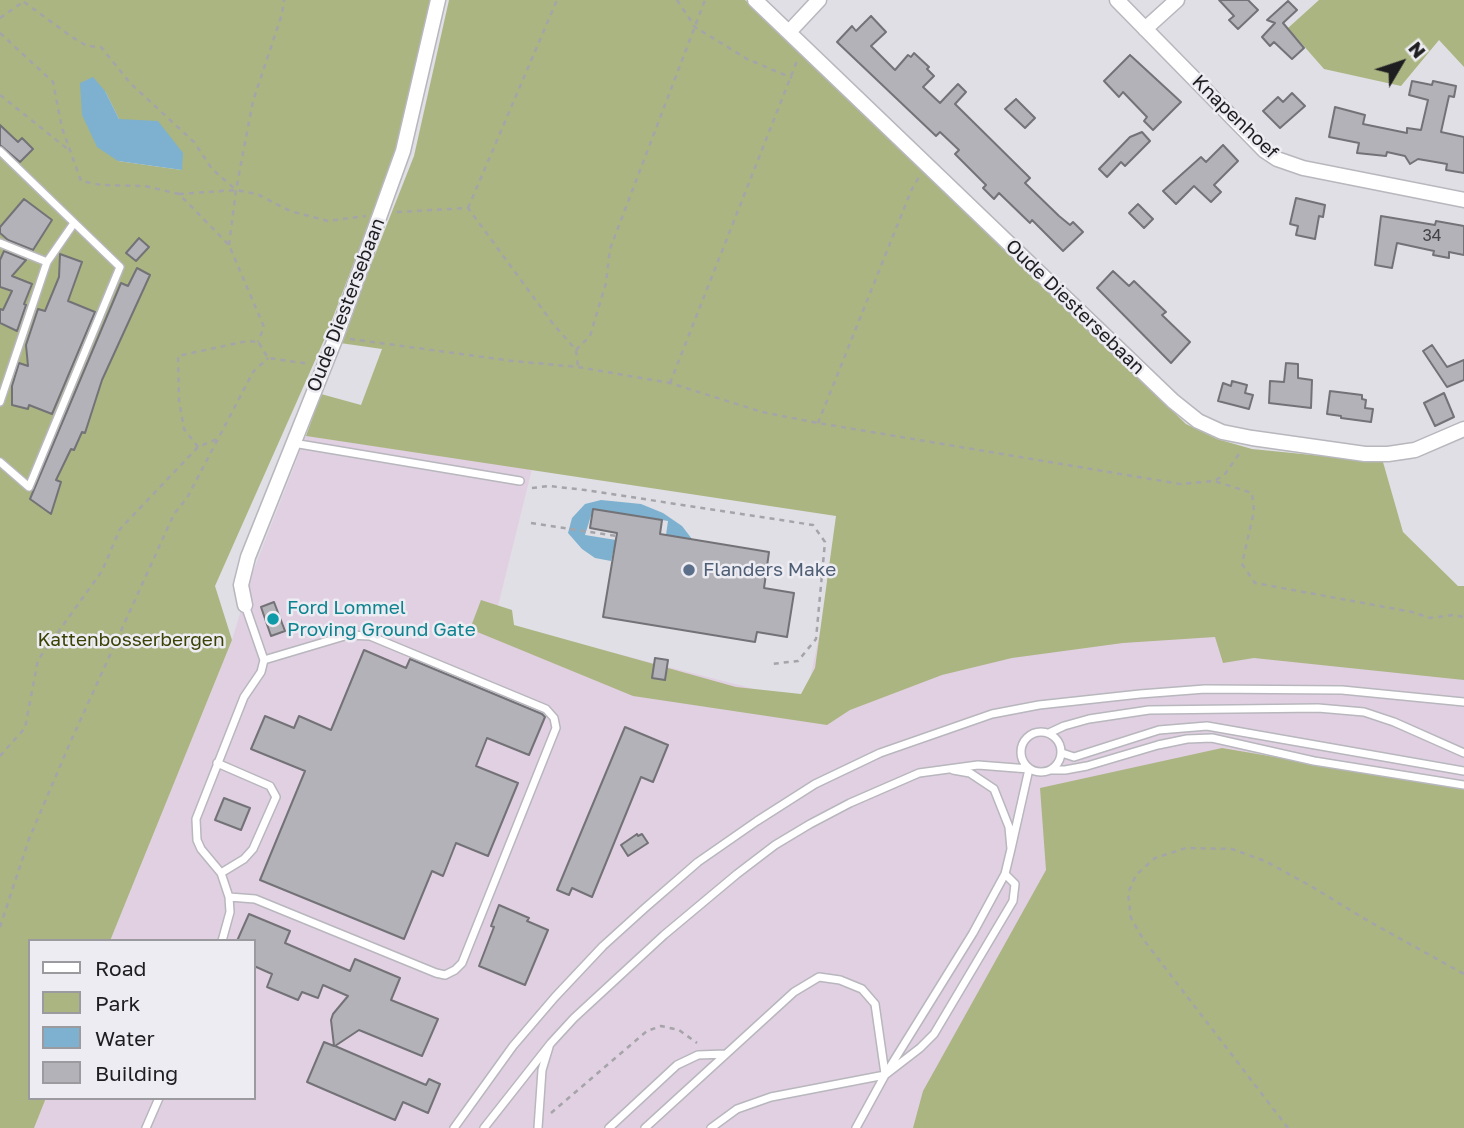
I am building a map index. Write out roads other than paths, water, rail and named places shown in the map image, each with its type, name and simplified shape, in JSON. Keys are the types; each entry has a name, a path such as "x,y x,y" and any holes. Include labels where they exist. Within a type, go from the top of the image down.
{"street":[{"name":"Oude Diestersebaan","path":"245,605 241,585 248,557 336,337 403,151 438,0"},
{"name":"Oude Diestersebaan","path":"755,0 1172,401 1198,421 1222,432 1252,438 1365,454 1415,450 1464,429"},
{"path":"789,32 819,0"},
{"name":"Knapenhoef","path":"1117,0 1265,151 1276,159 1303,168 1464,200"},
{"path":"1145,29 1177,0"}],"lane":[{"path":"0,152 120,267 29,487 0,461"},
{"path":"0,402 47,262 74,223"},
{"path":"0,243 47,262"},
{"path":"293,443 520,481"},
{"path":"223,939 230,912 229,897 221,873 201,849 196,830 199,808 217,763 244,697 261,672 264,660 245,605"},
{"path":"229,897 255,900 436,974 445,975 455,970 462,963 556,728 554,718 546,709 370,636 348,635 264,660"},
{"path":"454,1128 513,1046 555,997 603,946 645,908 698,862 757,821 815,783 880,753 992,714 1039,705 1205,688 1342,690 1464,702"},
{"path":"856,1127 973,933 1005,874 1029,769 1022,758 1021,745 1030,734 1049,733 1089,719 1149,710 1318,708 1364,712 1464,753"},
{"path":"1062,753 1074,757 1159,730 1207,726 1464,771"},
{"path":"1049,733 1059,741 1062,753 1051,770"},
{"path":"484,1128 551,1042 664,934 775,845 850,803 919,773 978,765 1040,772 1065,770 1158,745 1187,739 1212,738 1314,761 1464,785"},
{"path":"217,763 270,786 276,797 253,849 244,859 221,873"},
{"path":"946,768 970,773 994,789 1009,827 1011,849"},
{"path":"711,1128 737,1109 771,1097 885,1075 934,1034 1013,901 1015,884 1005,874"},
{"path":"645,1128 794,992 818,977 840,980 862,989 876,1004 885,1075"},
{"path":"538,1126 542,1070 551,1042"},
{"path":"608,1128 677,1065 698,1055 726,1054"},
{"path":"146,1128 158,1100"}],"water":[{"path":"93,77 105,91 119,119 158,121 183,153 182,170 118,161 97,147 82,115 80,83"},
{"path":"601,500 641,504 663,513 682,526 692,539 666,535 668,521 593,509 585,535 616,540 611,561 595,558 582,549 568,533 572,518 585,504"}],"place":[{"name":"Flanders Make","path":"689,570"},
{"name":"Ford Lommel Proving Ground Gate","path":"273,619"}],"park label":[{"name":"Kattenbosserbergen","path":"131,640"}]}
